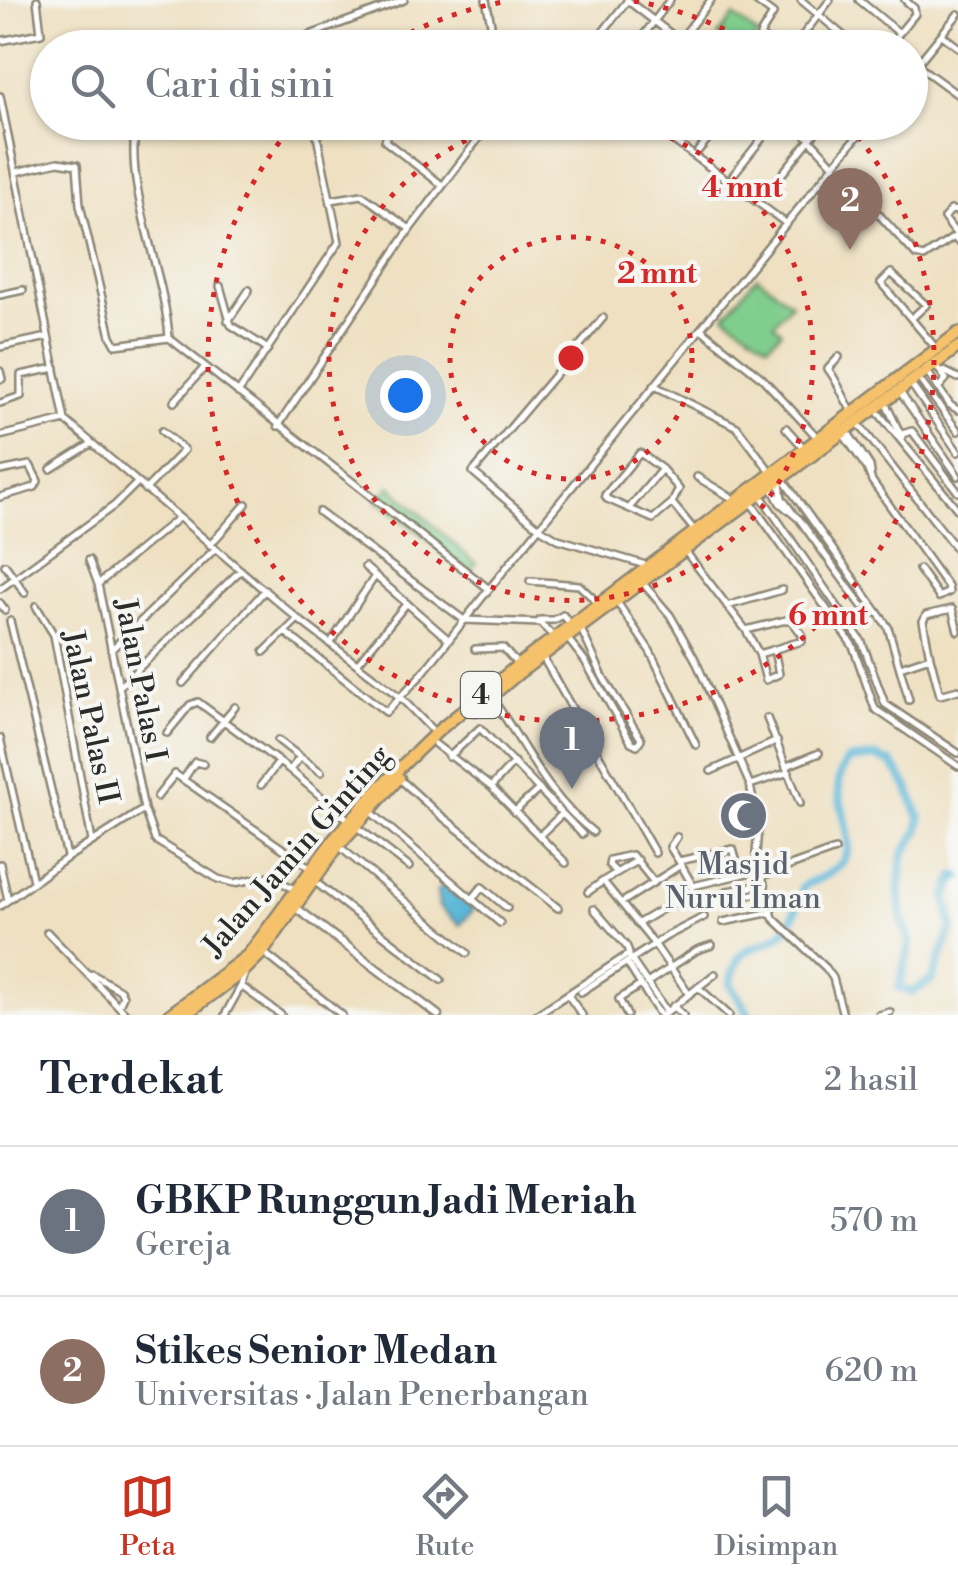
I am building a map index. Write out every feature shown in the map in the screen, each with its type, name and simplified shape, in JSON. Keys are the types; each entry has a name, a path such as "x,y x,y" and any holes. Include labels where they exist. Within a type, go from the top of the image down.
{"highway":[{"name":"Jalan Jamin Ginting","path":"776,480 805,449 900,391 958,334"},
{"name":"Jalan Jamin Ginting","path":"169,1015 248,956 292,905 297,890 338,846 352,823 438,736 617,602 650,566 776,480 927,367 956,352"},
{"name":"Jalan Jamin Ginting","path":"185,1015 245,970 262,952 352,823 438,736 518,665 555,638 574,631 600,606 684,551 749,496"}],"street":[{"path":"37,0 41,30"},
{"path":"323,30 404,0"},
{"path":"486,0 489,30"},
{"path":"604,30 627,0 666,30"},
{"path":"647,30 670,0"},
{"path":"688,30 711,0"},
{"path":"754,0 773,14 763,30"},
{"path":"800,0 837,30"},
{"path":"807,30 830,0"},
{"path":"859,0 896,30"},
{"path":"900,30 915,14 905,0"},
{"path":"928,52 958,14"},
{"path":"0,41 30,35"},
{"path":"942,35 958,47"},
{"path":"928,73 958,95"},
{"path":"0,96 16,172 30,288 48,337 64,420 298,619 401,698 438,736 450,757 491,787 566,863"},
{"path":"133,140 135,176 169,338"},
{"path":"238,393 338,246 318,140"},
{"path":"385,140 442,185"},
{"path":"278,426 475,140"},
{"path":"674,140 788,224"},
{"path":"698,151 707,140"},
{"path":"734,175 761,140"},
{"path":"765,195 810,140 918,256 924,258 957,237 944,218 951,210 958,211"},
{"path":"285,632 384,712 401,698 854,140"},
{"path":"16,172 58,162 77,165 80,205 112,342 120,345 169,338 488,589"},
{"path":"331,200 362,196 410,230"},
{"path":"912,318 921,313 925,304 891,272 881,283 912,318 958,452"},
{"path":"220,286 228,321 268,349"},
{"path":"0,295 30,288"},
{"path":"228,321 249,290"},
{"path":"604,318 472,469 538,527 558,539 650,566"},
{"path":"701,329 762,378 819,439"},
{"path":"0,347 48,337"},
{"path":"839,357 828,369 840,384 840,393 855,418 958,551"},
{"path":"927,367 958,378"},
{"path":"927,367 946,377 940,387"},
{"path":"927,367 950,405 958,410"},
{"path":"927,367 958,432"},
{"path":"0,402 21,396 20,375 55,368"},
{"path":"174,402 204,368"},
{"path":"0,370 2,379"},
{"path":"655,386 736,427 884,621 908,700"},
{"path":"900,391 958,476"},
{"path":"880,406 892,432"},
{"path":"880,406 958,510"},
{"path":"0,436 64,420"},
{"path":"786,428 805,449"},
{"path":"145,490 184,450 162,431"},
{"path":"844,431 870,466 872,481 949,592 939,597 919,568"},
{"path":"892,432 912,431 958,492"},
{"path":"892,432 902,434"},
{"path":"51,470 91,444"},
{"path":"637,454 662,469 679,489 672,503 654,519 608,499 606,495 637,454"},
{"path":"0,470 30,465 38,481 35,487 0,497"},
{"path":"630,508 662,469"},
{"path":"697,477 749,496 774,514 862,642 885,704 958,753"},
{"path":"776,480 782,498 862,606"},
{"path":"0,589 115,505 137,483"},
{"path":"943,491 952,484"},
{"path":"749,496 853,646 874,710 958,766"},
{"path":"672,503 696,532"},
{"path":"111,650 213,547 246,504"},
{"path":"319,512 466,618 542,624 555,638"},
{"path":"764,522 774,514"},
{"path":"98,584 178,518"},
{"path":"776,537 785,529"},
{"path":"684,551 746,630 759,654 766,683 779,673 774,650"},
{"name":"Jalan Palas I","path":"89,560 98,584 144,809"},
{"path":"5,566 25,593"},
{"path":"365,567 448,640"},
{"path":"118,687 241,570"},
{"path":"330,644 375,576"},
{"path":"530,580 579,585 600,606"},
{"path":"640,580 680,632 750,784 756,814 755,846 772,912 779,927 819,958 833,978 842,1015"},
{"path":"183,683 264,590"},
{"path":"727,606 782,590"},
{"path":"617,602 650,652 696,746"},
{"path":"357,664 407,603"},
{"name":"Jalan Palas II","path":"36,606 54,635 61,662 92,841"},
{"path":"958,630 952,609 923,618 939,694 958,690"},
{"path":"466,618 554,620 563,616 592,656 600,679"},
{"path":"746,630 790,618 803,638 759,654"},
{"path":"264,652 298,619"},
{"path":"10,621 67,858"},
{"path":"574,631 585,661 622,708 641,739 636,744 632,744 622,727 609,694"},
{"path":"475,649 503,648 518,665"},
{"path":"542,656 655,853"},
{"path":"585,661 592,656"},
{"path":"900,667 930,657"},
{"path":"491,696 550,791 593,832"},
{"path":"168,733 194,702 280,762 409,867"},
{"path":"210,736 235,708"},
{"path":"614,712 622,708"},
{"path":"767,718 800,803"},
{"path":"622,727 631,722"},
{"path":"450,757 480,728 582,834"},
{"path":"0,738 33,882"},
{"path":"278,740 321,772"},
{"path":"711,770 777,741"},
{"path":"750,784 819,753"},
{"path":"290,770 300,756"},
{"path":"182,780 195,762 203,764"},
{"path":"261,785 280,762"},
{"path":"491,787 514,762"},
{"path":"157,797 172,775 182,780 313,875 441,980"},
{"path":"399,778 558,908"},
{"path":"514,812 539,789"},
{"path":"0,906 144,809 155,840 218,879 234,883 270,876 297,890"},
{"path":"368,810 500,923"},
{"path":"539,836 562,813"},
{"path":"637,924 691,892 693,886 670,847 677,837"},
{"path":"338,846 467,952"},
{"path":"621,903 680,863 733,850 740,874"},
{"path":"693,886 761,873 835,850"},
{"path":"616,872 608,863 610,860 630,855 653,882"},
{"path":"588,892 638,860"},
{"path":"0,864 8,900"},
{"path":"603,882 688,993"},
{"path":"473,898 482,887 507,908"},
{"path":"727,890 765,888"},
{"path":"714,903 765,888"},
{"path":"292,905 438,1015"},
{"path":"594,909 628,949 627,959 666,1012 684,1015"},
{"path":"723,922 772,912"},
{"path":"536,1015 704,917"},
{"path":"47,932 127,1015"},
{"path":"627,1015 619,999 697,950 712,945"},
{"path":"262,952 342,1015"},
{"path":"581,992 627,959"},
{"path":"225,1015 245,970"},
{"path":"90,974 120,990 123,996 118,1006"},
{"path":"666,1012 714,974"},
{"path":"241,986 281,1015"},
{"path":"697,986 729,1015"},
{"path":"568,994 582,1015"},
{"path":"879,1015 890,1012"}],"green space":[{"path":"734,16 752,30 723,30"},
{"path":"757,276 791,303 774,324 782,331 768,345 725,315"},
{"path":"390,486 476,564 470,572 377,501"}],"water":[{"path":"444,884 474,909 460,925 439,907 437,891"}],"waterway":[{"path":"749,1015 730,984 738,960 746,951 783,932 803,886 836,869 848,852 839,791 840,776 848,760 876,757 892,763 920,818 918,832 903,855 899,892 902,920 910,942 899,988 912,992 932,980 952,927 946,898 955,876 958,877"}],"place":[{"name":"Stikes Senior Medan","path":"850,250"},
{"name":"GBKP Runggun Jadi Meriah","path":"572,789"},
{"name":"Masjid Nurul Iman","path":"743,816"}]}
